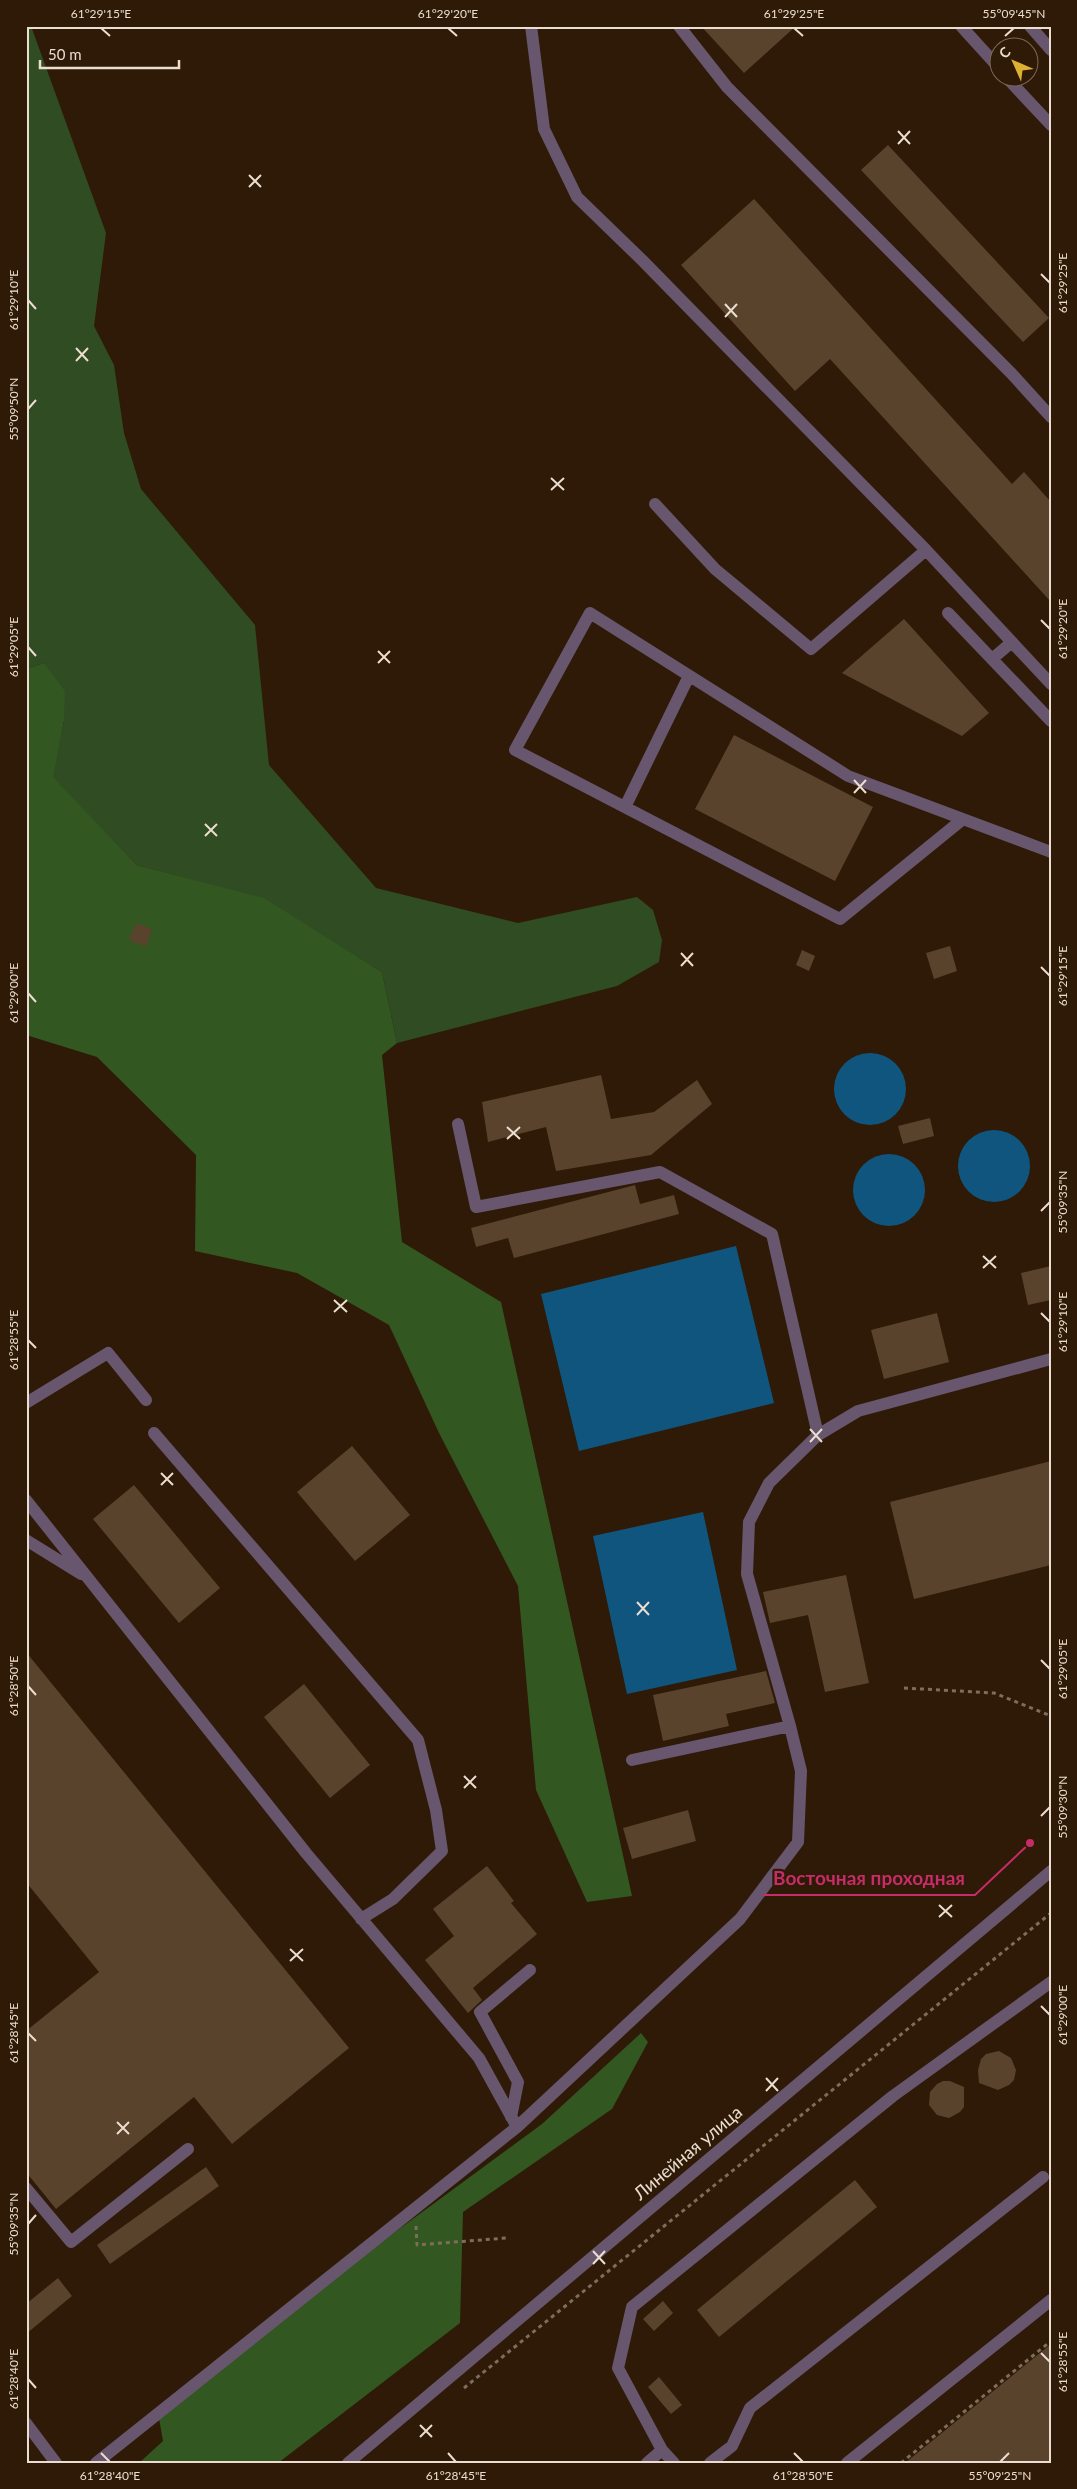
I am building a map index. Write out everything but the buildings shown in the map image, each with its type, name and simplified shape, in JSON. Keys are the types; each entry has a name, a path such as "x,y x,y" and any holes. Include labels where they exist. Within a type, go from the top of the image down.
{"street":[{"path":"531,26 544,128 577,197 643,261 926,550 1051,684"},
{"path":"679,26 727,87 1011,373 1051,417"},
{"path":"961,26 990,58"},
{"path":"1030,26 1051,50"},
{"path":"1016,88 1051,126"},
{"path":"655,504 715,570 811,649 926,550"},
{"path":"963,818 840,919 515,750 590,613 848,776 963,818 1051,852"},
{"path":"948,613 1051,721"},
{"path":"992,659 1012,642"},
{"path":"625,807 689,676"},
{"path":"458,1124 476,1207 660,1172 772,1234 818,1435"},
{"path":"26,1403 108,1353 146,1400"},
{"path":"96,2463 415,2208 514,2122 740,1919 798,1842 801,1771 747,1574 749,1522 769,1483 818,1435 858,1411 1051,1359"},
{"path":"154,1433 418,1740 436,1810 442,1851 393,1899 362,1919"},
{"path":"26,1500 306,1853 479,2058 514,2122"},
{"path":"26,1540 89,1579"},
{"path":"632,1760 790,1726"},
{"name":"Линейная улица","path":"348,2463 1051,1871"},
{"path":"514,2122 518,2082 480,2012 530,1970"},
{"path":"674,2463 662,2450 618,2368 632,2307 893,2096 1051,1982"},
{"path":"26,2188 71,2242 188,2149"},
{"path":"710,2463 732,2446 750,2408 1043,2177"},
{"path":"847,2463 1051,2300"},
{"path":"26,2424 56,2463"},
{"path":"648,2463 662,2450"}],"path":[{"path":"904,1688 994,1693 1051,1716"},
{"path":"457,2394 1051,1913"},
{"path":"415,2208 417,2245 506,2238"},
{"path":"901,2463 1051,2341"}],"green space":[{"path":"26,26 31,26 106,233 94,326 114,365 124,433 141,489 255,625 269,765 376,888 518,923 637,897 653,910 662,940 659,962 617,986 397,1043 382,972 264,899 137,865 52,777 64,721 44,663 26,669"},
{"path":"44,663 65,691 64,721 53,777 137,865 264,898 382,972 397,1043 382,1055 402,1242 501,1302 632,1896 587,1902 536,1790 518,1586 439,1433 389,1325 297,1273 195,1251 196,1155 97,1057 26,1035 26,669"},
{"path":"641,2033 648,2042 612,2109 463,2212 460,2323 278,2463 139,2463 163,2441 157,2407 542,2124"}],"water":[{"path":"870,1053 890,1059 900,1069 906,1089 900,1109 890,1119 870,1125 850,1119 840,1109 834,1089 840,1069 850,1059"},
{"path":"994,1130 1014,1136 1024,1146 1030,1166 1024,1186 1014,1196 994,1202 974,1196 964,1186 958,1166 964,1146 974,1136"},
{"path":"889,1154 903,1157 915,1164 922,1176 925,1190 922,1204 915,1216 903,1223 889,1226 875,1223 863,1216 856,1204 853,1190 856,1176 863,1164 875,1157"},
{"path":"736,1246 774,1403 579,1451 541,1294"},
{"path":"703,1512 737,1670 627,1694 593,1536"}],"place":[{"name":"Восточная проходная","path":"1030,1843"}]}
